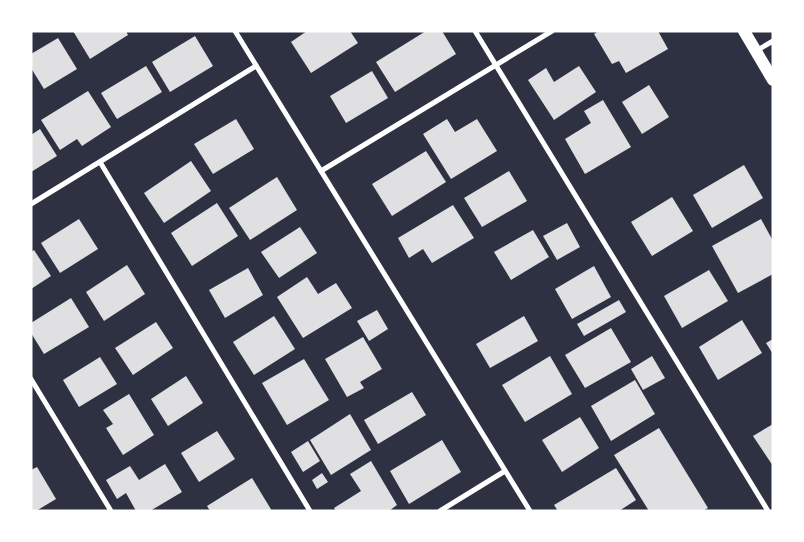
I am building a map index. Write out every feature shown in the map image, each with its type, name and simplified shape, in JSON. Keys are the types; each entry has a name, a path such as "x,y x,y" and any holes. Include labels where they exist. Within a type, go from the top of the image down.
{"main road":[{"path":"744,31 773,80"}],"street":[{"path":"235,31 530,511"},
{"path":"475,31 768,511"},
{"path":"321,171 552,31"},
{"path":"756,51 773,41"},
{"path":"31,204 256,66"},
{"path":"100,162 310,511"},
{"path":"31,379 111,511"},
{"path":"440,511 505,471"}],"building":[{"path":"73,31 126,31 128,35 90,59"},
{"path":"307,31 350,31 358,43 311,73 291,42"},
{"path":"426,31 442,31 456,54 395,92 376,62"},
{"path":"599,31 658,31 668,49 626,73 619,61 612,64 594,34"},
{"path":"195,36 213,66 170,92 152,62"},
{"path":"58,38 77,69 44,89 31,68 31,54"},
{"path":"146,66 162,92 117,119 101,93"},
{"path":"579,66 596,92 554,120 528,80 546,68 554,82"},
{"path":"372,71 388,98 346,123 330,96"},
{"path":"649,85 669,117 642,134 622,102"},
{"path":"88,91 111,127 82,146 77,139 60,150 41,120"},
{"path":"603,100 631,147 585,174 565,139 591,123 584,111"},
{"path":"236,119 254,149 213,174 194,144"},
{"path":"447,119 455,132 477,119 497,151 451,179 423,134"},
{"path":"40,129 57,156 31,172 31,135"},
{"path":"426,151 446,182 392,216 372,184"},
{"path":"191,161 211,191 164,223 144,193"},
{"path":"744,165 763,198 712,228 693,195"},
{"path":"509,171 527,201 482,227 464,198"},
{"path":"277,177 297,210 250,240 229,208"},
{"path":"672,197 693,231 652,256 631,222"},
{"path":"217,203 238,236 192,266 171,233"},
{"path":"453,205 474,238 432,263 423,249 409,258 398,238"},
{"path":"79,219 98,249 60,273 41,243"},
{"path":"761,219 773,241 773,274 738,293 712,246"},
{"path":"567,223 580,247 557,260 543,236"},
{"path":"300,227 317,253 279,278 261,252"},
{"path":"533,230 549,257 511,280 494,252"},
{"path":"34,250 51,276 31,289 31,252"},
{"path":"127,265 145,294 104,321 86,292"},
{"path":"594,266 611,297 572,319 555,289"},
{"path":"248,268 263,295 225,318 209,290"},
{"path":"709,270 728,301 682,328 664,296"},
{"path":"307,277 318,294 336,283 352,308 303,338 277,297"},
{"path":"71,298 89,327 44,354 31,333 31,323"},
{"path":"619,300 626,312 584,336 577,324"},
{"path":"377,310 388,329 369,341 357,321"},
{"path":"274,316 295,349 254,375 233,342"},
{"path":"524,316 538,341 490,368 476,344"},
{"path":"742,320 762,353 718,380 699,347"},
{"path":"156,322 173,348 133,375 115,348"},
{"path":"611,328 631,362 585,388 565,355"},
{"path":"363,337 382,369 360,382 364,388 347,397 325,359"},
{"path":"773,339 773,354 766,343"},
{"path":"550,356 572,394 525,422 502,385"},
{"path":"652,356 665,378 643,390 631,369"},
{"path":"100,357 117,384 79,407 63,380"},
{"path":"304,359 329,400 287,425 262,383"},
{"path":"186,376 203,403 168,426 151,399"},
{"path":"635,380 655,414 611,441 591,406"},
{"path":"412,392 426,415 378,444 364,420"},
{"path":"129,394 154,435 123,455 106,428 113,424 103,410"},
{"path":"350,414 371,450 331,475 310,440"},
{"path":"580,417 599,448 562,472 542,440"},
{"path":"773,424 773,466 753,436"},
{"path":"659,428 708,508 703,511 649,511 614,455"},
{"path":"217,431 235,459 199,482 181,453"},
{"path":"442,440 461,472 409,504 390,471"},
{"path":"308,441 320,461 303,472 291,452"},
{"path":"371,461 397,505 389,511 336,511 334,508 361,491 350,474"},
{"path":"165,464 182,492 150,511 136,511 126,493 117,499 106,480 130,466 139,480"},
{"path":"37,467 56,499 36,511 31,511 31,470"},
{"path":"616,468 636,500 619,511 558,511 554,505"},
{"path":"322,473 328,482 317,489 312,480"},
{"path":"252,478 272,511 210,511 207,506"}]}
